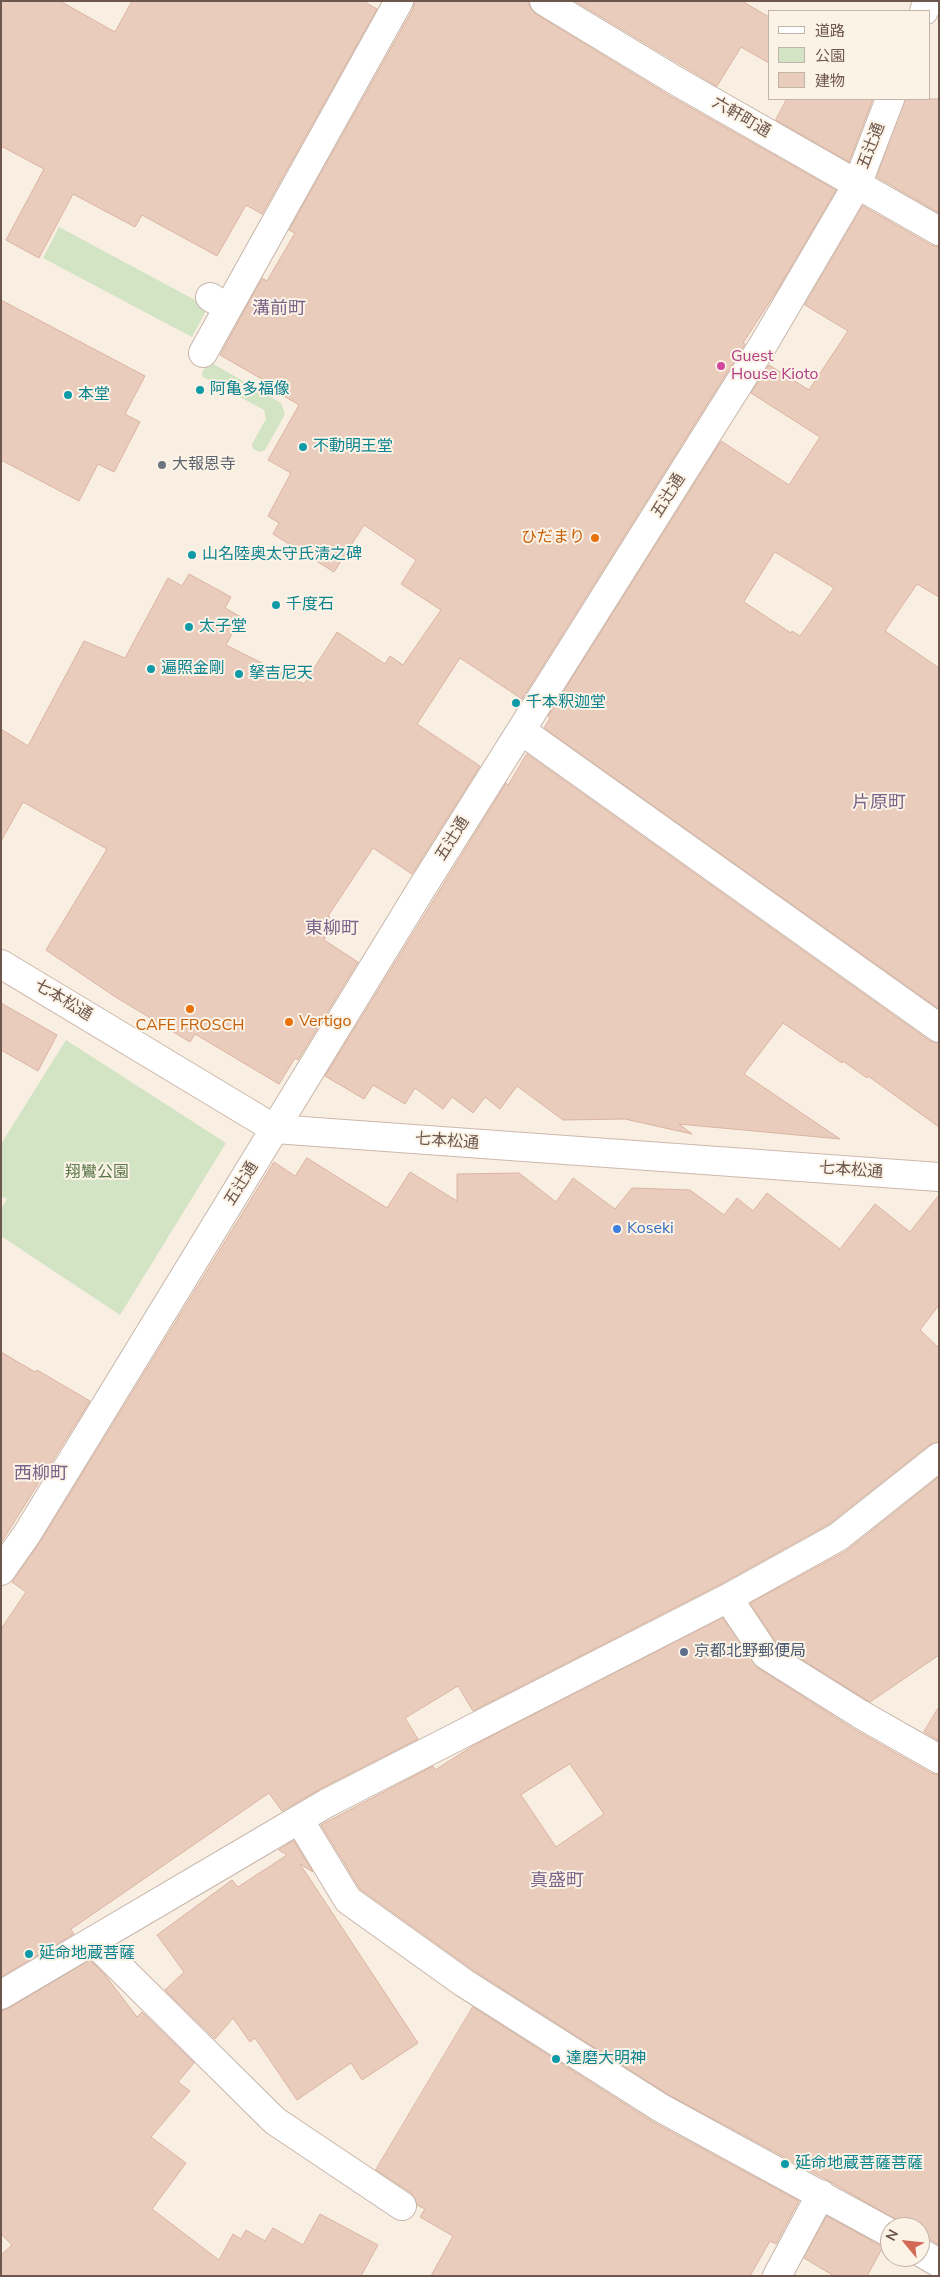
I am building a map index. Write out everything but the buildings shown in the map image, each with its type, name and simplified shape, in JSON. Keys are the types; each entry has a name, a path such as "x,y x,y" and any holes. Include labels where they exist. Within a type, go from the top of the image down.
{"street":[{"path":"203,353 219,302 399,1"},
{"name":"六軒町通","path":"544,1 678,82 939,231"},
{"name":"五辻通","path":"1,1571 32,1525 420,891 727,405 857,185 890,100"},
{"path":"522,731 939,1028"},
{"name":"七本松通","path":"1,964 275,1129 939,1177"},
{"path":"1,1995 300,1821 327,1803 728,1598 838,1537 939,1458"},
{"path":"728,1598 766,1655 860,1714 939,1759"},
{"path":"300,1821 348,1900 464,1983 661,2108 880,2227"},
{"path":"93,1941 275,2121 402,2206"},
{"path":"777,2276 822,2194"}],"green space":[{"path":"59,227 208,307 192,337 43,258"},
{"path":"210,362 281,403 285,414 265,450 260,452 253,449 252,444 266,419 264,410 203,377 202,373"},
{"name":"翔鸞公園","path":"66,1040 226,1143 120,1315 1,1236 1,1208 7,1199 1,1196 1,1144"}],"place":[{"name":"Guest House Kioto","path":"721,366"},
{"name":"阿亀多福像","path":"200,390"},
{"name":"本堂","path":"68,395"},
{"name":"不動明王堂","path":"303,447"},
{"name":"大報恩寺","path":"162,465"},
{"name":"ひだまり","path":"595,538"},
{"name":"山名陸奥太守氏淸之碑","path":"192,555"},
{"name":"千度石","path":"276,605"},
{"name":"太子堂","path":"189,627"},
{"name":"遍照金剛","path":"151,669"},
{"name":"拏吉尼天","path":"239,674"},
{"name":"千本釈迦堂","path":"516,703"},
{"name":"CAFE FROSCH","path":"190,1009"},
{"name":"Vertigo","path":"289,1022"},
{"name":"Koseki","path":"617,1229"},
{"name":"京都北野郵便局","path":"684,1652"},
{"name":"延命地蔵菩薩","path":"29,1954"},
{"name":"達磨大明神","path":"556,2059"},
{"name":"延命地蔵菩薩菩薩","path":"785,2164"}],"district":[{"name":"溝前町","path":"279,310"},
{"name":"片原町","path":"879,804"},
{"name":"東柳町","path":"332,930"},
{"name":"西柳町","path":"41,1475"},
{"name":"真盛町","path":"557,1882"}]}
